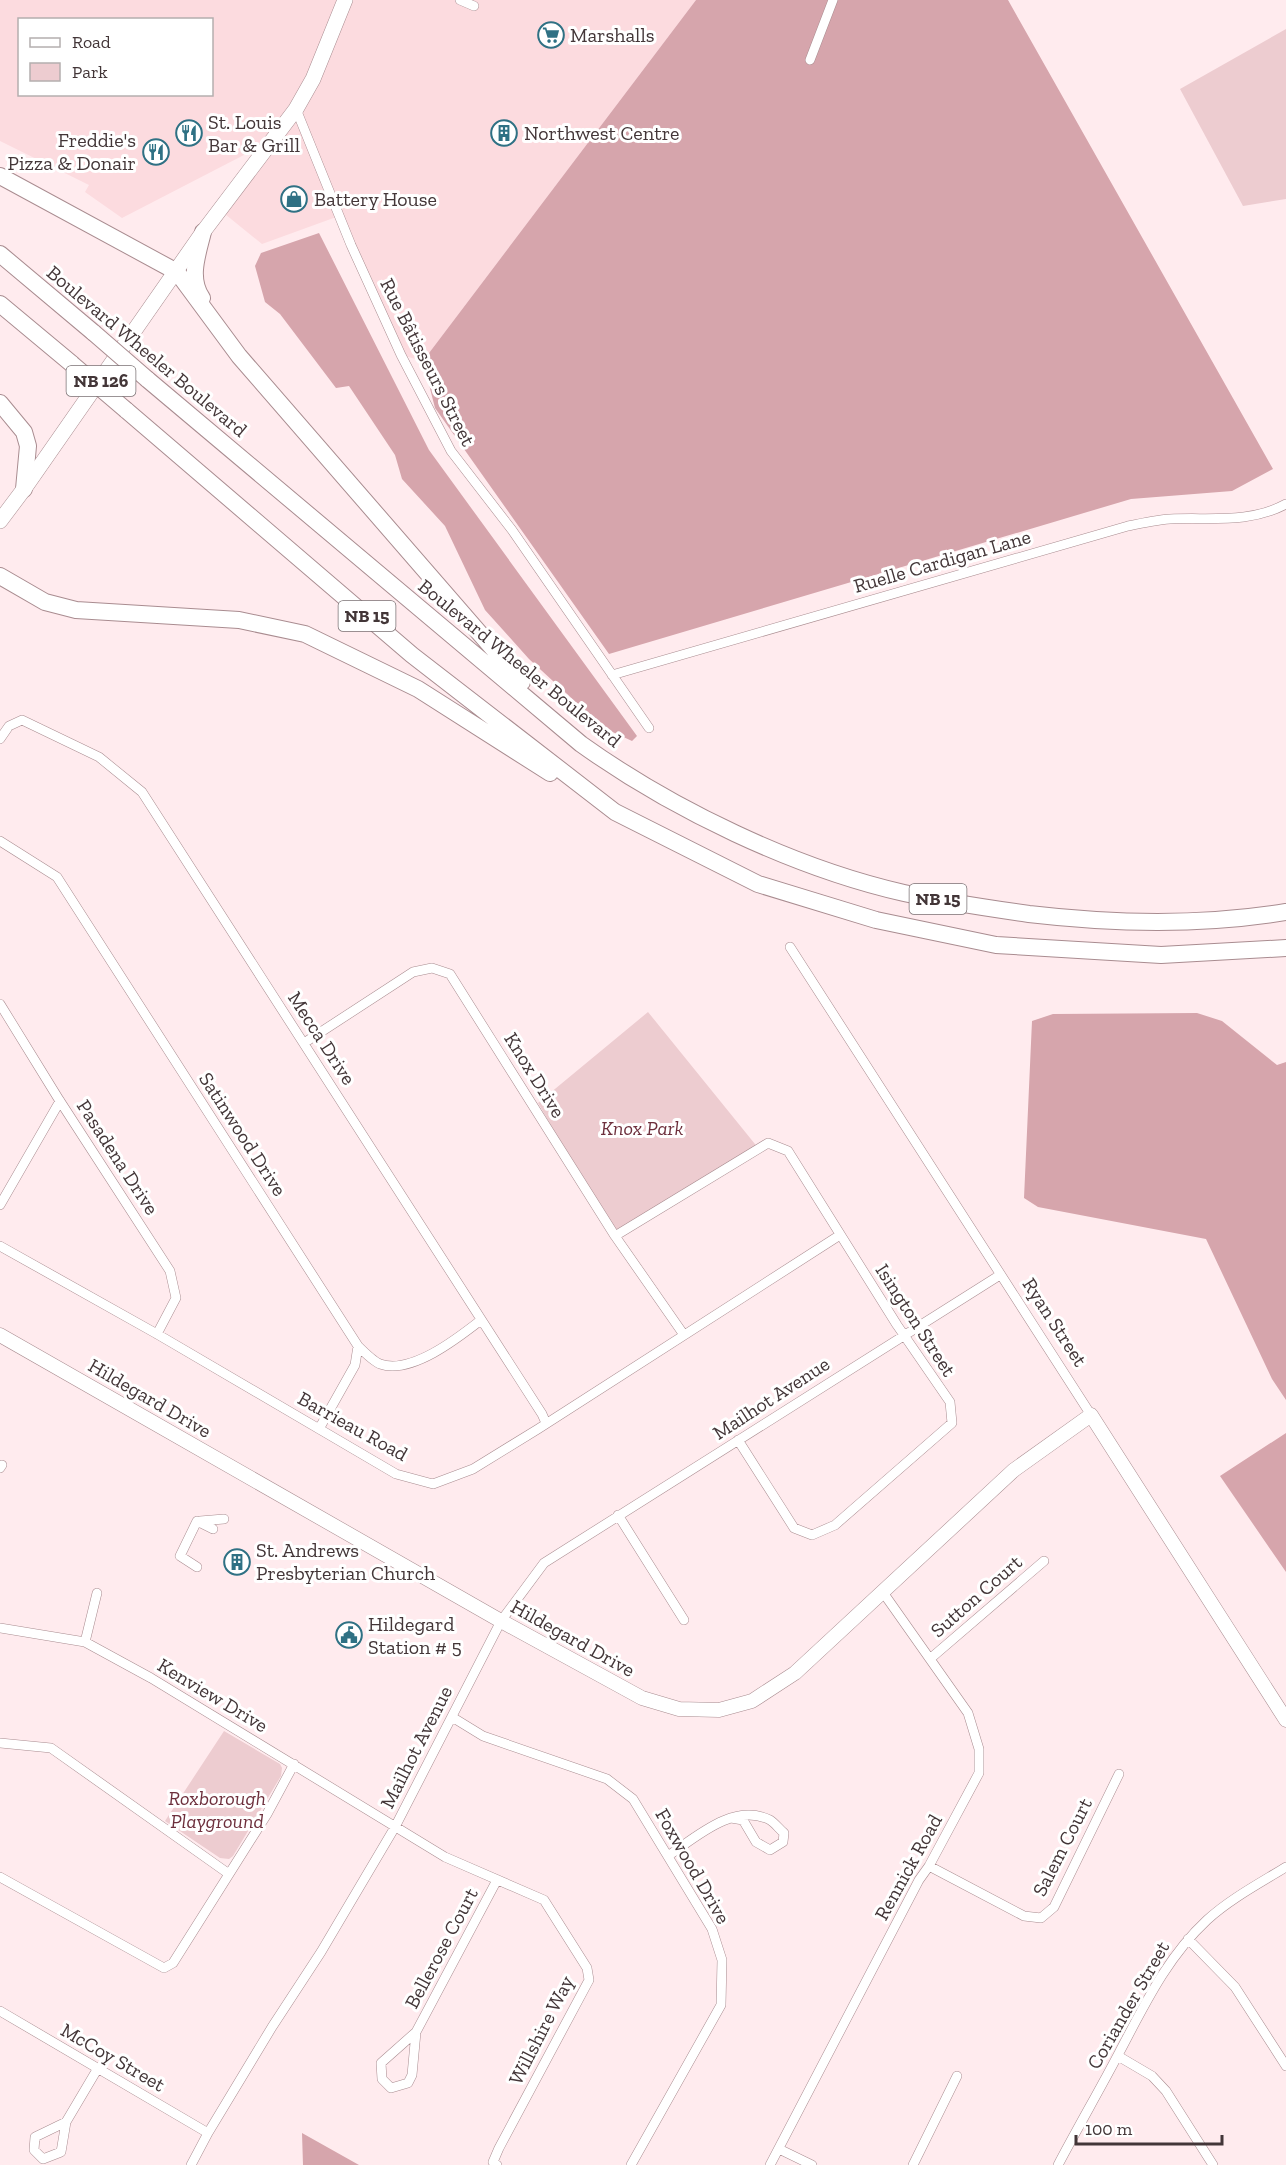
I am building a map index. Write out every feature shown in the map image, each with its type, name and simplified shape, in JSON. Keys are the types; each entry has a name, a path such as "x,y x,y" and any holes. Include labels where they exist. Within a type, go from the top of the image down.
{"highway":[{"path":"0,176 177,272 239,356 259,376"},
{"path":"203,232 195,266 197,292 259,376 513,674 615,768"},
{"name":"Boulevard Wheeler Boulevard","path":"0,254 581,744 615,768 729,831 815,866 902,892 990,909 1081,920 1167,922 1253,917 1286,912"},
{"name":"NB 15","path":"0,304 412,655 615,812 758,884 876,920 996,945 1161,955 1286,948"},
{"path":"0,403 24,432 28,446 20,494"},
{"path":"0,576 45,602 76,610 238,620 305,634 418,689 615,812"},
{"path":"0,588 30,593"}],"main road":[{"name":"NB 126","path":"0,521 203,232 296,109 313,79 343,2"},
{"path":"0,510 20,494"}],"street":[{"path":"460,0 474,6"},
{"path":"810,60 833,0"},
{"name":"Rue Bâtisseurs Street","path":"296,109 351,245 401,355 451,451 512,530 649,728"},
{"name":"Ruelle Cardigan Lane","path":"612,675 1128,526 1170,519 1235,519 1258,516 1286,504"},
{"name":"Mecca Drive","path":"0,739 9,726 22,720 99,758 142,792 546,1423"},
{"name":"Satinwood Drive","path":"0,840 57,877 358,1346 379,1364 399,1366 441,1349 481,1320"},
{"name":"Ryan Street","path":"790,947 1286,1720"},
{"name":"Knox Drive","path":"304,1043 413,972 432,968 450,974 615,1236 684,1335"},
{"name":"Pasadena Drive","path":"0,1004 170,1271 176,1298 158,1334"},
{"path":"0,1206 60,1101"},
{"name":"Isington Street","path":"615,1236 768,1143 788,1152 950,1402 952,1423 835,1526 812,1535 794,1528 738,1440"},
{"name":"Barrieau Road","path":"0,1246 158,1334 396,1474 433,1484 472,1469 840,1235"},
{"name":"Mailhot Avenue","path":"191,2165 208,2133 272,2027 321,1952 395,1827 501,1621 544,1563 1000,1275"},
{"name":"Hildegard Drive","path":"0,1335 501,1621 642,1698 679,1709 719,1710 752,1701 795,1673 1014,1470 1091,1415"},
{"path":"319,1429 355,1365 358,1346"},
{"path":"618,1515 684,1620"},
{"path":"198,1521 224,1519"},
{"path":"198,1521 213,1529"},
{"path":"197,1567 180,1556 198,1521"},
{"name":"Sutton Court","path":"931,1659 1044,1561"},
{"name":"Rennick Road","path":"770,2165 919,1880 929,1866 979,1773 980,1749 968,1713 882,1591"},
{"path":"85,1642 97,1593"},
{"name":"Kenview Drive","path":"0,1628 85,1642 151,1678 395,1827"},
{"name":"Foxwood Drive","path":"452,1717 483,1736 608,1779 633,1799 712,1929 722,1960 721,2005 631,2165"},
{"path":"0,1743 51,1748 229,1874"},
{"path":"0,1876 164,1968 173,1963 267,1814 294,1764"},
{"name":"Salem Court","path":"929,1866 1023,1916 1041,1918 1053,1907 1119,1774"},
{"path":"668,1856 715,1823 731,1818 754,1814 772,1821 784,1833 783,1842 770,1850 756,1842 743,1820 731,1818"},
{"name":"Willshire Way","path":"395,1827 445,1857 544,1900 587,1968 589,1980 493,2162 497,2165"},
{"name":"Coriander Street","path":"1058,2165 1156,1986 1188,1939 1230,1902 1286,1867"},
{"name":"Bellerose Court","path":"416,2032 412,2075 408,2083 391,2088 382,2079 381,2063 416,2032 497,1880"},
{"path":"1188,1939 1235,1987 1286,2066"},
{"name":"McCoy Street","path":"0,2011 208,2133"},
{"path":"1118,2056 1152,2076 1166,2091 1214,2165"},
{"path":"66,2122 98,2068"},
{"path":"913,2165 957,2076"},
{"path":"779,2149 812,2165"}],"shaded area":[{"path":"0,0 696,0 423,361 401,355 339,216 262,244 220,210 271,141 122,218 85,192 89,185 0,141"},
{"path":"696,0 1008,0 1273,469 1232,491 1131,499 609,654 435,408 423,361"},
{"path":"319,233 429,450 637,736 632,741 604,728 529,659 485,610 445,526 402,479 395,455 349,386 336,388 280,314 265,302 255,266 261,253"},
{"path":"1197,1013 1222,1021 1277,1065 1286,1062 1286,1400 1272,1379 1206,1239 1038,1207 1024,1198 1032,1021 1053,1014"},
{"path":"1286,1433 1286,1572 1220,1476"},
{"path":"302,2133 359,2165 303,2165"}],"green space":[{"path":"1286,29 1286,199 1243,206 1180,89"},
{"name":"Knox Park","path":"648,1012 759,1149 615,1236 538,1103"},
{"name":"Roxborough Playground","path":"224,1731 280,1764 282,1768 281,1776 229,1859 220,1858 165,1821"}],"place":[{"name":"Marshalls","path":"551,35"},
{"name":"St. Louis Bar & Grill","path":"189,133"},
{"name":"Northwest Centre","path":"504,133"},
{"name":"Freddie's Pizza & Donair","path":"156,152"},
{"name":"Battery House","path":"294,199"},
{"name":"St. Andrews Presbyterian Church","path":"237,1562"},
{"name":"Hildegard Station # 5","path":"349,1635"}]}
